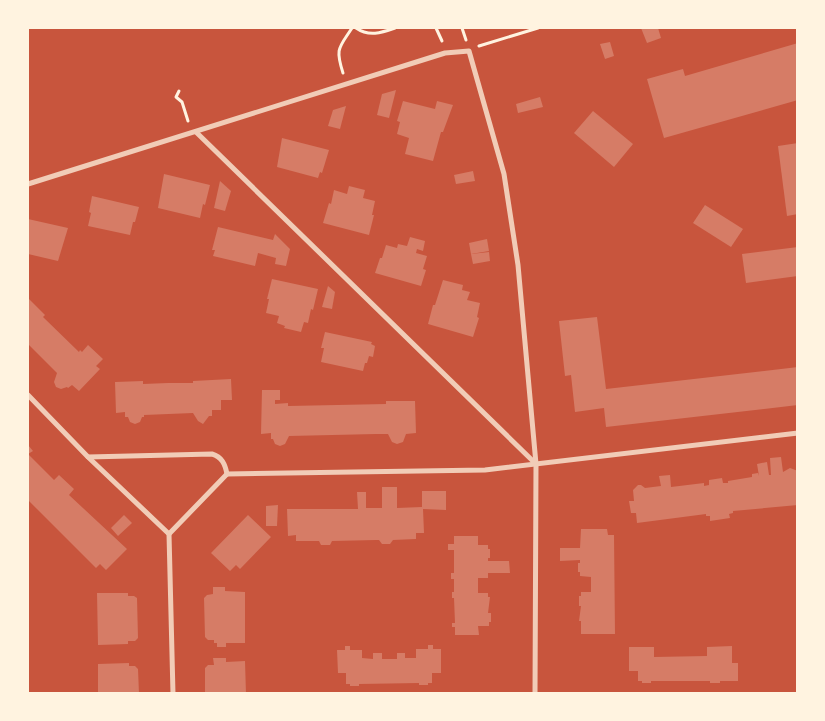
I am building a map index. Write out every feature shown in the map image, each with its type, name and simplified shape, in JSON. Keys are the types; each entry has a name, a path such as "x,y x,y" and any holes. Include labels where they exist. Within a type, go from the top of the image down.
{"street":[{"path":"28,184 445,53 469,50 504,174 518,265 536,464 536,694"},
{"path":"196,132 536,464"},
{"path":"28,395 88,457 169,534 173,694"},
{"path":"169,534 228,474 485,470 798,433"},
{"path":"88,457 212,454 221,459 228,474"}],"path":[{"path":"343,73 338,55 339,48 352,28"},
{"path":"356,28 372,34 395,28"},
{"path":"436,28 442,43"},
{"path":"462,28 465,35"},
{"path":"489,42 538,28"},
{"path":"179,90 176,97 182,102 188,121"}],"building":[{"path":"641,28 658,28 661,38 647,43"},
{"path":"610,42 614,56 605,59 600,44"},
{"path":"798,43 798,100 664,138 647,79 683,69 685,76"},
{"path":"396,90 389,118 377,115 382,94"},
{"path":"540,97 543,107 518,113 516,104"},
{"path":"403,101 435,109 437,101 453,105 443,132 441,132 433,161 405,154 409,138 397,134 400,122 397,121"},
{"path":"346,106 340,129 328,126 333,110"},
{"path":"593,111 633,144 614,167 574,133"},
{"path":"282,138 329,150 322,173 320,172 318,178 277,167"},
{"path":"798,143 798,214 787,216 778,146"},
{"path":"473,171 475,181 456,184 454,175"},
{"path":"164,174 210,185 200,218 158,208"},
{"path":"220,181 231,191 225,211 214,208"},
{"path":"349,186 365,190 363,198 375,201 369,235 323,223 329,203 331,204 334,190 347,194"},
{"path":"92,196 139,207 130,235 88,226"},
{"path":"705,205 743,229 731,247 693,223"},
{"path":"28,219 68,228 58,261 28,254"},
{"path":"218,227 273,240 275,234 290,249 286,266 275,264 276,258 258,253 255,266 213,256 215,250 212,250"},
{"path":"410,237 425,241 423,251 417,249 416,253 427,256 423,269 426,270 421,286 375,273 386,245 397,248 398,244 407,246"},
{"path":"487,239 489,251 471,254 469,243"},
{"path":"798,247 798,276 746,283 742,254"},
{"path":"489,252 490,261 473,264 471,254"},
{"path":"272,279 318,289 308,323 304,322 301,332 284,328 285,326 277,323 279,316 266,313"},
{"path":"443,280 463,285 462,290 470,292 467,300 480,303 477,317 479,318 473,337 428,324"},
{"path":"328,286 335,292 332,309 322,307"},
{"path":"28,298 45,315 43,317 79,352 80,350 82,352 88,345 103,359 96,366 100,369 79,391 72,385 61,389 56,387 54,382 57,373 28,344"},
{"path":"597,317 606,389 798,367 798,405 606,427 604,408 575,412 571,375 565,376 559,321"},
{"path":"325,332 372,342 371,344 375,346 373,357 369,356 363,371 321,362 324,348 321,348"},
{"path":"231,379 232,400 221,400 221,410 212,410 212,416 209,416 203,424 198,421 193,413 144,415 140,422 135,424 130,422 128,417 125,417 125,412 116,413 115,382 143,381 143,384 193,383 193,381"},
{"path":"262,390 280,390 280,400 275,400 275,404 288,403 288,406 386,404 386,401 415,401 416,433 406,434 403,442 397,444 392,442 388,434 376,434 289,436 285,444 280,446 271,439 271,433 261,434"},
{"path":"28,445 33,451 28,454"},
{"path":"28,454 54,480 59,475 74,489 69,495 127,549 106,570 100,564 96,568 28,500"},
{"path":"781,457 783,472 790,468 798,471 798,505 733,511 733,513 729,514 730,518 710,521 710,516 706,516 706,514 637,523 636,513 631,513 629,501 634,501 633,490 638,485 645,488 661,486 659,476 670,475 671,487 704,483 704,486 709,485 709,480 722,478 723,483 728,483 728,481 752,477 752,474 758,473 759,476 757,464 767,462 769,475 771,475 770,458"},
{"path":"382,487 397,487 397,508 422,507 422,491 446,491 446,510 423,509 424,533 416,533 416,539 393,540 390,544 382,544 379,540 376,540 332,541 330,545 321,545 319,541 296,541 296,535 288,536 287,509 358,509 357,492 366,492 366,508 382,508"},
{"path":"278,505 277,526 266,526 266,506"},
{"path":"124,515 132,523 118,536 111,528"},
{"path":"248,515 271,537 240,569 236,565 230,571 211,553"},
{"path":"581,529 607,529 608,535 614,535 615,634 581,634 579,596 581,596 581,592 591,592 591,577 580,576 578,563 580,563 580,560 560,561 560,548 580,548"},
{"path":"454,536 478,536 478,545 488,545 488,549 490,549 488,561 509,561 510,573 488,573 488,578 478,578 478,593 488,593 488,597 490,597 488,613 491,613 489,626 478,626 479,635 455,635 455,627 452,627 452,623 455,623 454,598 452,598 454,579 451,579 451,573 454,573 454,550 448,550 448,544 454,544"},
{"path":"213,587 225,587 225,591 245,592 245,643 226,643 226,647 217,647 217,643 214,643 214,640 208,640 205,637 204,598 207,595 213,594"},
{"path":"97,593 128,593 128,596 137,598 138,638 135,641 128,641 128,644 98,645"},
{"path":"428,645 433,645 433,649 441,649 441,673 432,673 432,683 428,683 428,685 419,685 419,683 359,684 359,686 350,686 350,684 346,684 346,673 338,673 337,650 345,650 345,646 350,646 350,650 362,650 362,658 373,659 373,653 382,653 382,659 397,659 397,653 405,653 405,658 416,658 416,649 428,649"},
{"path":"732,646 732,663 738,663 738,681 710,683 710,681 651,681 651,683 642,683 642,681 638,681 638,671 629,671 629,647 654,647 654,657 707,656 707,647"},
{"path":"213,658 226,658 226,662 245,661 246,694 205,694 205,668 208,665 214,665"},
{"path":"129,663 129,666 135,666 138,669 139,694 98,694 98,664"}]}
